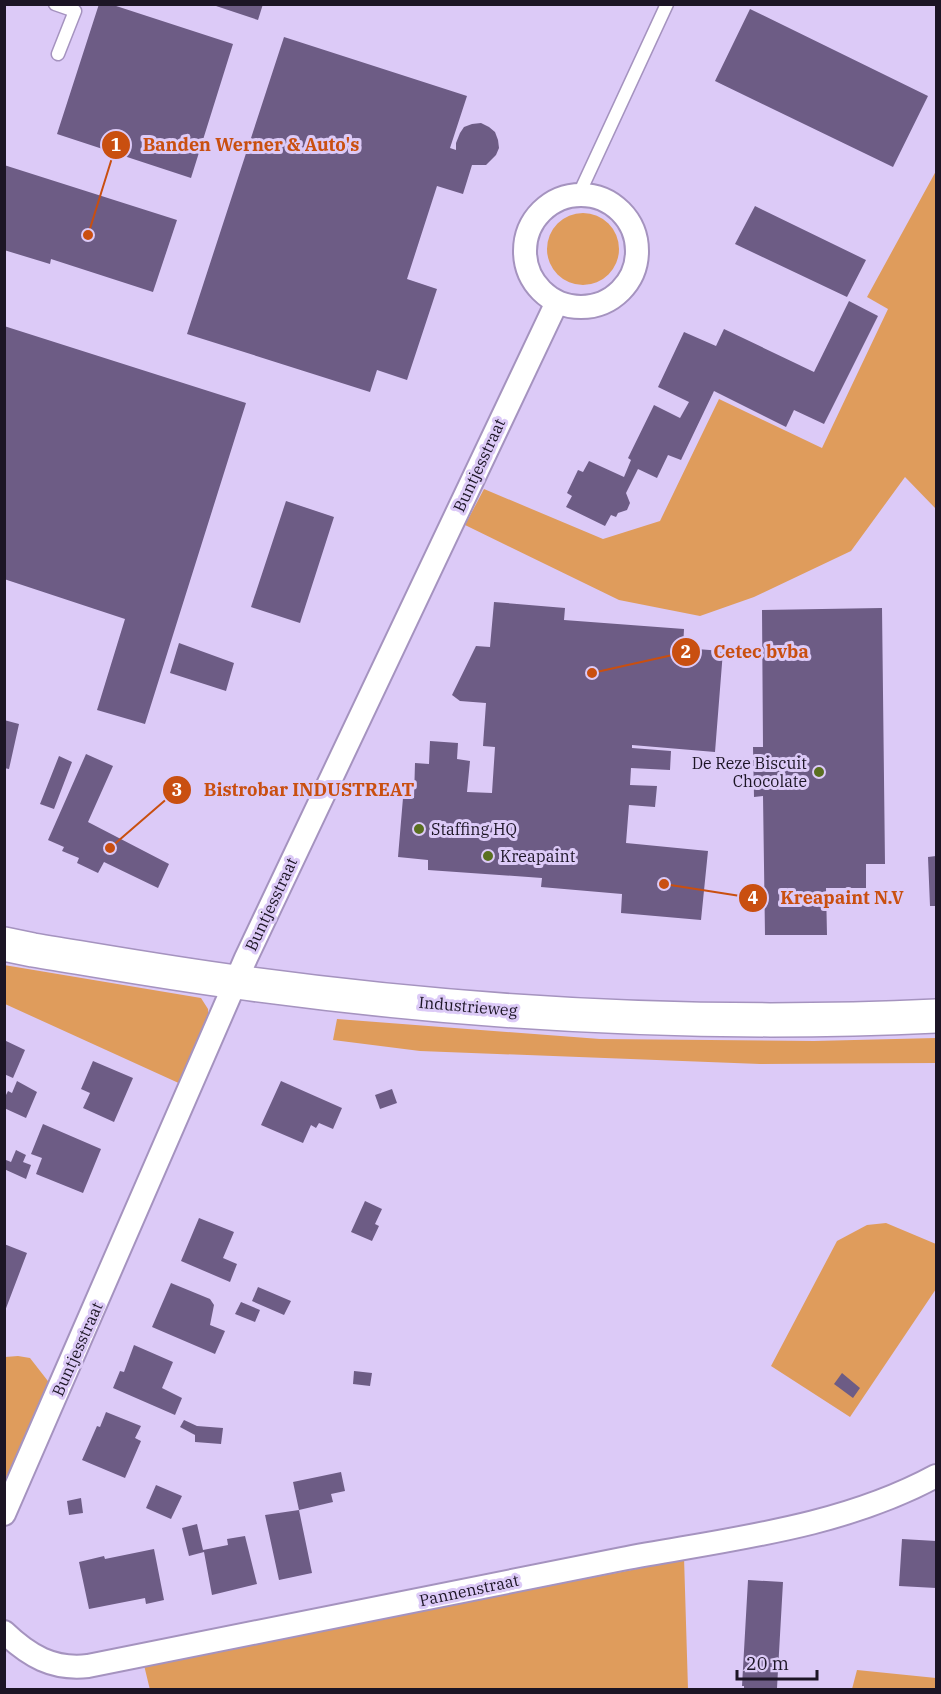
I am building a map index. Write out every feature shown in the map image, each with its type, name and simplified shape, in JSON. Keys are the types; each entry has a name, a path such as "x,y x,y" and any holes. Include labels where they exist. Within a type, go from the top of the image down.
{"main road":[{"name":"Industrieweg","path":"4,944 237,982 379,999 551,1013 715,1019 936,1016"}],"street":[{"path":"579,194 598,197 614,205 627,218 635,235 638,253 634,271 624,287 610,299 593,306 574,307 557,302 541,291 530,276 525,258 526,239 532,222 545,208 561,198 579,194"},
{"name":"Buntjesstraat","path":"4,1514 246,958 557,302"},
{"name":"Pannenstraat","path":"4,1632 20,1646 44,1661 72,1668 88,1666 622,1559 774,1531 852,1513 936,1476"}],"lane":[{"path":"55,4 75,11 58,54"},
{"path":"579,194 667,4"}],"shaded area":[{"path":"936,171 936,509 905,477 851,551 754,597 700,616 619,600 465,525 484,489 603,539 660,521 719,399 822,448 888,309 867,297"},
{"path":"583,213 603,219 613,229 619,249 613,269 603,279 583,285 563,279 553,269 547,249 553,229 563,219"},
{"path":"4,965 201,998 208,1009 209,1020 183,1085 5,1004"},
{"path":"337,1019 600,1039 814,1041 936,1038 936,1063 760,1064 420,1051 333,1040"},
{"path":"886,1223 936,1244 936,1289 850,1417 771,1366 837,1241 867,1225"},
{"path":"5,1357 30,1358 51,1385 5,1492"},
{"path":"684,1557 688,1689 150,1690 144,1665 657,1565"},
{"path":"857,1670 936,1678 936,1689 852,1689"}],"building":[{"path":"99,4 110,4 233,44 191,178 57,134"},
{"path":"210,4 263,4 258,20"},
{"path":"750,9 928,96 893,167 715,81"},
{"path":"284,37 467,96 450,148 456,150 460,133 464,127 472,124 481,123 489,127 495,132 498,140 499,148 496,155 486,165 472,165 463,194 437,186 407,279 437,289 407,380 377,370 370,392 187,334"},
{"path":"4,165 177,220 153,292 51,259 50,264 4,250"},
{"path":"755,206 866,260 847,297 735,244"},
{"path":"849,301 878,316 824,424 794,410 786,427 714,391 681,460 668,455 657,478 638,469 626,493 630,503 627,510 618,513 616,517 611,515 605,526 566,507 572,496 567,493 578,470 583,472 589,461 624,477 631,460 628,458 654,405 680,418 689,402 658,387 684,332 716,346 724,329 814,372"},
{"path":"4,326 246,403 145,724 97,710 125,619 4,579"},
{"path":"286,501 334,517 300,623 251,607"},
{"path":"494,602 565,608 564,620 684,629 683,648 723,651 715,752 632,745 632,748 671,751 670,770 631,768 630,785 657,786 655,807 629,805 626,843 708,851 701,920 621,913 622,894 541,887 542,878 428,870 428,860 398,857 403,798 414,798 415,763 429,764 430,741 458,743 457,759 470,761 467,792 492,793 495,747 483,746 486,703 460,701 452,695 476,646 490,647"},
{"name":"De Reze Biscuit Chocolate","path":"882,608 885,864 866,864 866,888 826,888 827,935 765,935 763,796 754,797 753,747 763,747 762,610"},
{"path":"179,643 234,663 226,691 170,673"},
{"path":"4,720 19,724 9,769 4,768"},
{"path":"86,754 113,766 88,822 169,864 158,888 104,862 98,873 77,863 79,858 62,851 64,847 48,840"},
{"path":"59,756 72,762 54,809 40,804"},
{"path":"936,856 936,906 930,906 928,857"},
{"path":"4,1040 25,1050 13,1078 4,1074"},
{"path":"93,1061 133,1078 114,1122 83,1108 90,1093 81,1089"},
{"path":"17,1081 37,1092 26,1118 4,1108 4,1099 8,1091 12,1093"},
{"path":"281,1081 342,1108 333,1129 319,1123 316,1128 311,1125 303,1143 261,1125"},
{"path":"392,1089 397,1103 380,1109 375,1095"},
{"path":"43,1124 101,1149 83,1193 36,1174 42,1158 31,1154"},
{"path":"16,1150 26,1155 23,1162 31,1165 26,1179 4,1169 6,1160 11,1162"},
{"path":"365,1201 382,1209 375,1224 379,1226 372,1241 351,1232"},
{"path":"199,1218 234,1232 223,1258 237,1264 230,1282 181,1261"},
{"path":"4,1244 27,1253 5,1311 4,1311"},
{"path":"171,1283 210,1299 214,1305 210,1325 225,1331 215,1354 152,1327"},
{"path":"258,1287 291,1301 284,1315 252,1301"},
{"path":"241,1302 260,1310 255,1322 235,1314"},
{"path":"134,1345 173,1362 162,1388 182,1398 175,1415 113,1388 120,1371 124,1372"},
{"path":"354,1371 372,1373 370,1386 353,1384"},
{"path":"842,1373 860,1388 853,1398 834,1384"},
{"path":"106,1412 141,1426 135,1438 141,1441 125,1478 82,1460"},
{"path":"184,1420 197,1426 223,1428 221,1444 195,1442 195,1435 180,1427"},
{"path":"341,1472 345,1491 331,1494 333,1502 299,1510 293,1482"},
{"path":"156,1485 182,1496 171,1519 146,1508"},
{"path":"81,1498 83,1513 69,1515 67,1501"},
{"path":"299,1510 312,1573 279,1580 265,1515"},
{"path":"197,1524 203,1550 228,1545 227,1539 245,1536 257,1584 212,1595 204,1552 189,1556 182,1528"},
{"path":"902,1539 936,1541 936,1588 899,1586"},
{"path":"154,1549 164,1600 146,1604 145,1598 89,1609 79,1562"},
{"path":"748,1580 783,1582 777,1688 744,1690 742,1686"}],"place":[{"name":"Banden Werner & Auto's","path":"88,235"},
{"name":"Cetec bvba","path":"592,673"},
{"name":"De Reze Biscuit Chocolate","path":"819,772"},
{"name":"Staffing HQ","path":"419,829"},
{"name":"Bistrobar INDUSTREAT","path":"110,848"},
{"name":"Kreapaint","path":"488,856"},
{"name":"Kreapaint N.V","path":"664,884"}]}
